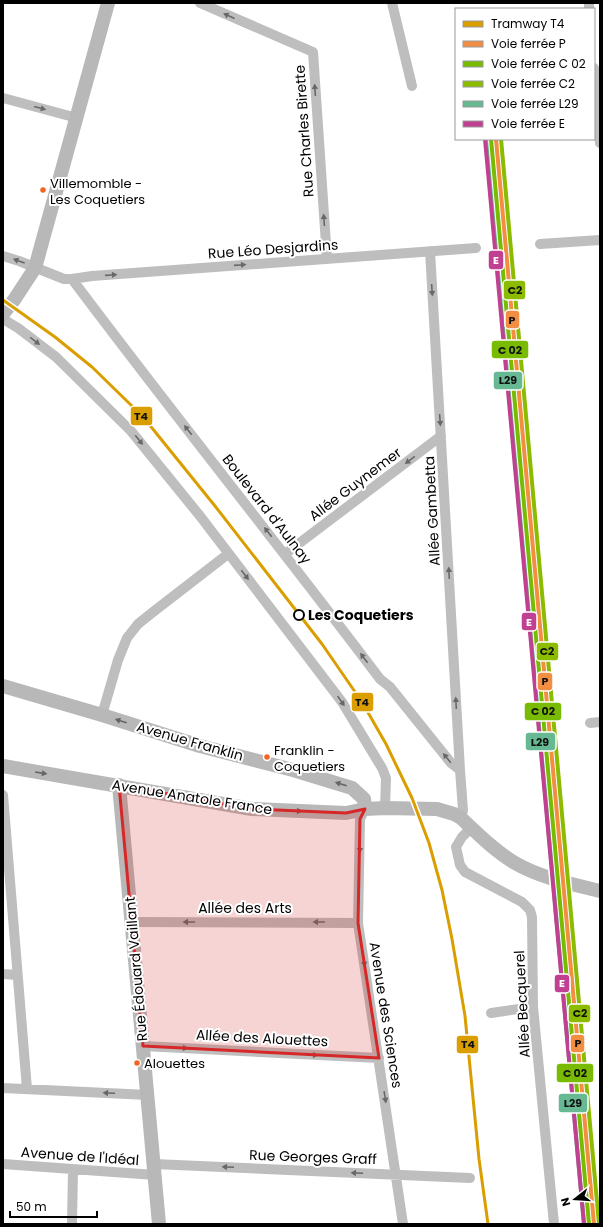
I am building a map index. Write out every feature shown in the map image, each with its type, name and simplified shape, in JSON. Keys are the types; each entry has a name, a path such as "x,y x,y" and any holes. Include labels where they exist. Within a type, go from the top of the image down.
{"street":[{"path":"3,314 35,268 108,3"},
{"name":"Rue Charles Birette","path":"200,3 313,52 327,259"},
{"path":"392,3 412,86"},
{"path":"595,80 600,143"},
{"path":"3,98 77,118"},
{"path":"540,244 600,240"},
{"name":"Rue Léo Desjardins","path":"72,279 92,276 476,248"},
{"name":"Allée Gambetta","path":"430,251 442,436 460,770"},
{"path":"3,256 64,279 72,279"},
{"name":"Boulevard d'Aulnay","path":"72,279 380,679 390,687 451,763 460,770"},
{"path":"3,318 56,357 131,431 228,554 342,702 382,768 386,778 385,808"},
{"name":"Allée Guynemer","path":"285,554 442,436"},
{"path":"102,715 118,660 127,638 138,624 228,554"},
{"name":"Avenue Franklin","path":"3,686 200,746 293,770 352,788 364,799 365,809"},
{"name":"Avenue Anatole France","path":"3,766 252,809 346,813 365,809 385,808 436,810 454,814 461,818 488,843 515,863 528,870 542,876 595,889"},
{"path":"460,770 463,810 461,818"},
{"name":"Rue Édouard Vaillant","path":"119,785 159,1224"},
{"path":"3,795 27,1089"},
{"name":"Avenue des Sciences","path":"365,809 360,819 358,922 403,1224"},
{"name":"Allée Becquerel","path":"471,828 462,836 456,847 460,865 465,872 522,902 530,910 532,917 533,1008 554,1224"},
{"name":"Allée des Arts","path":"132,922 358,922"},
{"path":"3,974 17,975"},
{"path":"491,1013 533,1008"},
{"name":"Allée des Alouettes","path":"143,1046 379,1058"},
{"path":"3,1088 148,1095"},
{"name":"Avenue de l'Idéal","path":"3,1164 73,1169 154,1170"},
{"path":"72,1224 73,1169"},
{"name":"Rue Georges Graff","path":"154,1170 396,1174 470,1178"}],"highlighted area":[{"path":"119,785 252,809 346,813 365,809 360,819 358,923 379,1058 143,1046"}],"tram line":[{"name":"T4","path":"3,300 55,337 92,367 152,428 215,506 322,644 362,702 386,744 412,798 429,843 442,890 465,1016 479,1159 488,1224"}],"rail line":[{"name":"E","path":"485,140 584,1224"},
{"name":"L29","path":"486,140 584,1224"},
{"name":"P","path":"496,140 594,1224"},
{"name":"C2","path":"501,140 599,1224"}],"transit line":[{"path":"491,140 589,1224"}],"place":[{"name":"Villemomble - Les Coquetiers","path":"43,190"},
{"name":"Les Coquetiers","path":"299,615"},
{"name":"Franklin - Coquetiers","path":"267,757"},
{"name":"Alouettes","path":"137,1063"}]}
